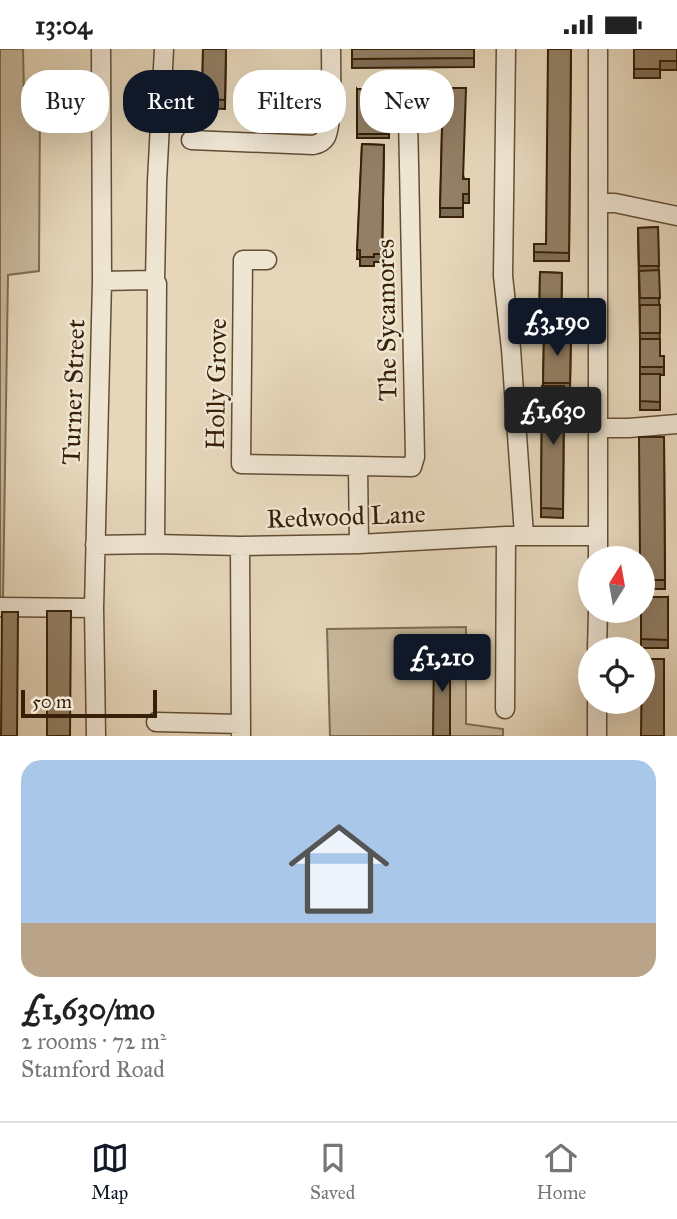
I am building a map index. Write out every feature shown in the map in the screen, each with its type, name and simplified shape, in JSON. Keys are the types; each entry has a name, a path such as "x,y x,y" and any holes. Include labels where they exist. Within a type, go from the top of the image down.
{"street":[{"name":"Turner Street","path":"96,736 94,608 102,281 101,49"},
{"path":"155,544 155,281 164,49"},
{"path":"191,140 313,145 321,143 327,136 330,123 331,49"},
{"path":"505,709 515,535 511,349 503,276 506,49"},
{"path":"598,49 598,546"},
{"name":"The Sycamores","path":"358,466 412,467 415,457 408,133"},
{"path":"598,203 615,203 677,216"},
{"name":"Holly Grove","path":"267,260 243,260 241,464 358,466"},
{"path":"102,281 155,281"},
{"path":"599,428 677,423"},
{"path":"358,466 359,544"},
{"name":"Redwood Lane","path":"95,545 359,544 515,535 598,535"},
{"path":"156,722 241,730 240,546"},
{"path":"0,607 94,608"},
{"path":"597,714 597,736"}],"shaded area":[{"path":"0,49 23,49 21,133 40,133 39,271 8,275 3,600 0,600"},
{"path":"466,627 466,724 503,729 503,736 330,736 327,629"}],"building":[{"path":"203,49 226,49 225,100 219,100 219,70 203,70"},
{"path":"352,49 474,49 474,58 352,59"},
{"path":"548,49 571,49 569,253 534,252 534,244 546,244"},
{"path":"634,49 677,49 677,61 660,61 660,69 634,69"},
{"path":"454,88 466,88 463,179 469,179 469,194 463,194 463,208 440,208 442,133 454,133"},
{"path":"357,89 360,89 360,133 389,134 357,134"},
{"path":"362,144 384,145 382,254 374,254 374,257 360,257 360,250 357,250"},
{"path":"658,227 659,266 639,266 638,228"},
{"path":"659,270 660,298 640,298 639,271"},
{"path":"540,272 562,273 561,325 539,325"},
{"path":"640,305 660,305 660,333 640,333"},
{"path":"544,333 571,333 570,383 543,383"},
{"path":"640,339 660,339 660,356 664,356 664,367 640,367"},
{"path":"640,374 660,374 660,402 640,401"},
{"path":"542,386 564,386 563,509 541,508"},
{"path":"639,437 664,437 665,580 655,580 655,546 640,546"},
{"path":"655,597 668,597 668,640 641,637 641,623 655,623"},
{"path":"47,611 71,611 70,736 47,736"},
{"path":"2,612 18,612 17,736 1,736"},
{"path":"434,650 450,651 450,736 433,736"},
{"path":"655,659 664,659 664,736 641,736 641,714 655,714"}]}
